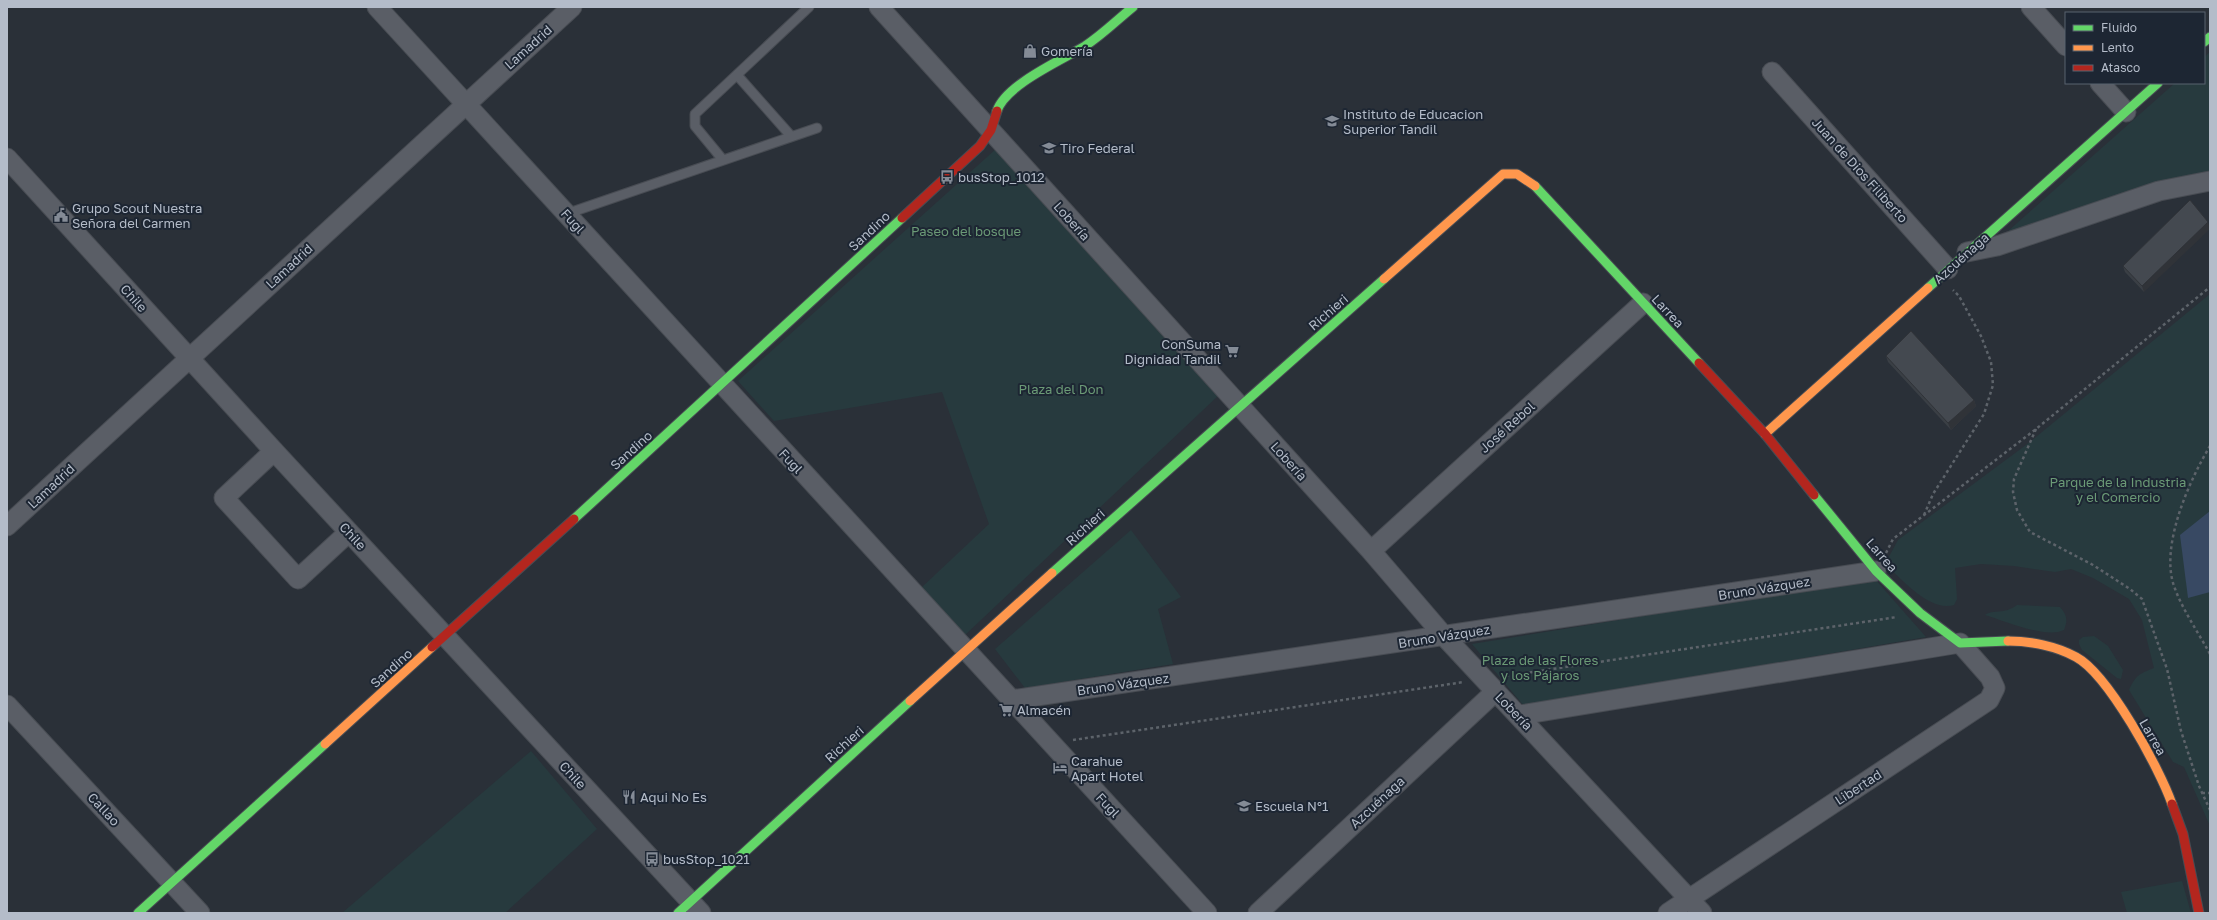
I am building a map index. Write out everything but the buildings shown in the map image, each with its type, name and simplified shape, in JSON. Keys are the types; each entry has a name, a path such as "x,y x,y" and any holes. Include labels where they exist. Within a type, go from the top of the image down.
{"street":[{"name":"Fugl","path":"377,7 1207,913"},
{"name":"Lamadrid","path":"7,526 572,7"},
{"name":"Lobería","path":"879,7 1371,551 1444,636 1496,692 1520,715 1702,913"},
{"name":"Sandino","path":"138,913 722,385 980,146 991,130 999,105 1010,92 1048,67 1086,45 1133,7"},
{"path":"2031,7 2065,45"},
{"name":"Juan de Dios Filiberto","path":"1772,72 1944,273"},
{"path":"2101,84 2126,112"},
{"name":"Azcuénaga","path":"1765,434 2157,84"},
{"name":"Chile","path":"7,158 445,637 690,909"},
{"name":"Richieri","path":"690,909 966,650 1503,174 1517,174"},
{"name":"Larrea","path":"1517,174 1534,184 1765,434 1876,571 1920,613 1960,643 2023,641 2055,648 2078,658 2104,683 2140,738 2166,785 2183,834 2199,913"},
{"path":"1967,252 1997,246 2159,191 2210,181"},
{"name":"José Rebol","path":"1371,551 1643,303"},
{"path":"274,451 224,498 298,579 349,532"},
{"name":"Bruno Vázquez","path":"1011,700 1876,571"},
{"path":"1520,715 1960,643"},
{"name":"Libertad","path":"1668,913 1989,700 1995,688 1990,677 1960,643"},
{"name":"Azcuénaga","path":"1258,913 1496,692"},
{"name":"Callao","path":"7,705 173,882 200,913"}],"lane":[{"path":"723,160 695,126 695,114 809,7"},
{"path":"737,75 791,136"},
{"path":"566,214 817,128"}],"path":[{"path":"1924,516 1933,494 1984,414 1993,385 1991,362 1981,336 1959,296 1944,273"},
{"path":"1876,571 1893,539 2036,429 2210,287"},
{"path":"2036,429 2014,479 2013,492 2017,510 2030,532 2093,565 2130,589 2142,599 2155,630 2167,669 2181,731 2202,793 2210,810"},
{"path":"2210,446 2201,462 2182,508 2170,556 2174,585 2210,654"},
{"path":"2202,793 2210,794"}],"green space":[{"path":"2210,52 2210,171 2179,178 1998,240 2174,84 2205,84 2205,56"},
{"name":"Plaza del Don","path":"996,149 1220,394 965,635 921,588 989,524 942,392 774,421 738,381"},
{"name":"Parque de la Industria y el Comercio","path":"2210,294 2210,826 2184,767 2173,762 2129,690 2138,676 2154,668 2142,620 2129,599 2093,578 2071,569 2055,572 2014,566 1981,564 1955,568 1957,599 1954,605 1945,606 1935,604 1916,593 1885,564 1898,540 2030,442"},
{"path":"1131,530 1181,597 1158,609 1173,664 1025,688 995,649"},
{"name":"Plaza de las Flores y los Pájaros","path":"1874,578 1926,637 1524,706 1472,644"},
{"path":"2017,605 2060,607 2066,618 2064,630 2056,632 2036,631 1985,615 1992,612 2008,610"},
{"path":"2094,636 2108,646 2123,670 2121,679 2117,678 2082,650 2079,640 2083,637"},
{"path":"531,751 597,829 505,913 342,913"},
{"path":"2182,881 2191,913 2127,913 2121,892"}],"water":[{"path":"2210,511 2210,592 2188,598 2180,535"}],"traffic: fast":[{"path":"997,111 1002,101 1022,83 1091,42 1133,7"},
{"path":"2205,41 2210,37"},
{"path":"1928,288 2157,84"},
{"path":"1535,186 1699,363"},
{"path":"574,519 902,218"},
{"path":"1052,573 1384,279"},
{"path":"1814,495 1876,571 1920,613 1960,643 2008,641"},
{"path":"678,913 910,701"},
{"path":"138,913 325,744"}],"traffic: slow":[{"path":"1384,279 1503,174 1517,174 1535,186"},
{"path":"1765,434 1928,288"},
{"path":"910,701 1052,573"},
{"path":"2008,641 2034,643 2051,647 2076,657 2089,667 2103,682 2132,724 2166,788 2172,804"},
{"path":"325,744 432,647"}],"traffic: jam":[{"path":"902,218 980,146 991,130 997,111"},
{"path":"1699,363 1765,434 1814,495"},
{"path":"432,647 574,519"},
{"path":"2172,804 2183,834 2199,913"}],"place":[{"name":"Gomería","path":"1030,51"},
{"name":"Instituto de Educacion Superior Tandil","path":"1332,121"},
{"name":"Tiro Federal","path":"1049,148"},
{"name":"busStop_1012","path":"947,177"},
{"name":"Grupo Scout Nuestra Señora del Carmen","path":"61,215"},
{"name":"ConSuma Dignidad Tandil","path":"1232,351"},
{"name":"Almacén","path":"1006,710"},
{"name":"Carahue Apart Hotel","path":"1060,768"},
{"name":"Aqui No Es","path":"629,797"},
{"name":"Escuela N°1","path":"1244,806"},
{"name":"busStop_1021","path":"652,859"}],"park label":[{"name":"Paseo del bosque","path":"966,231"}]}
